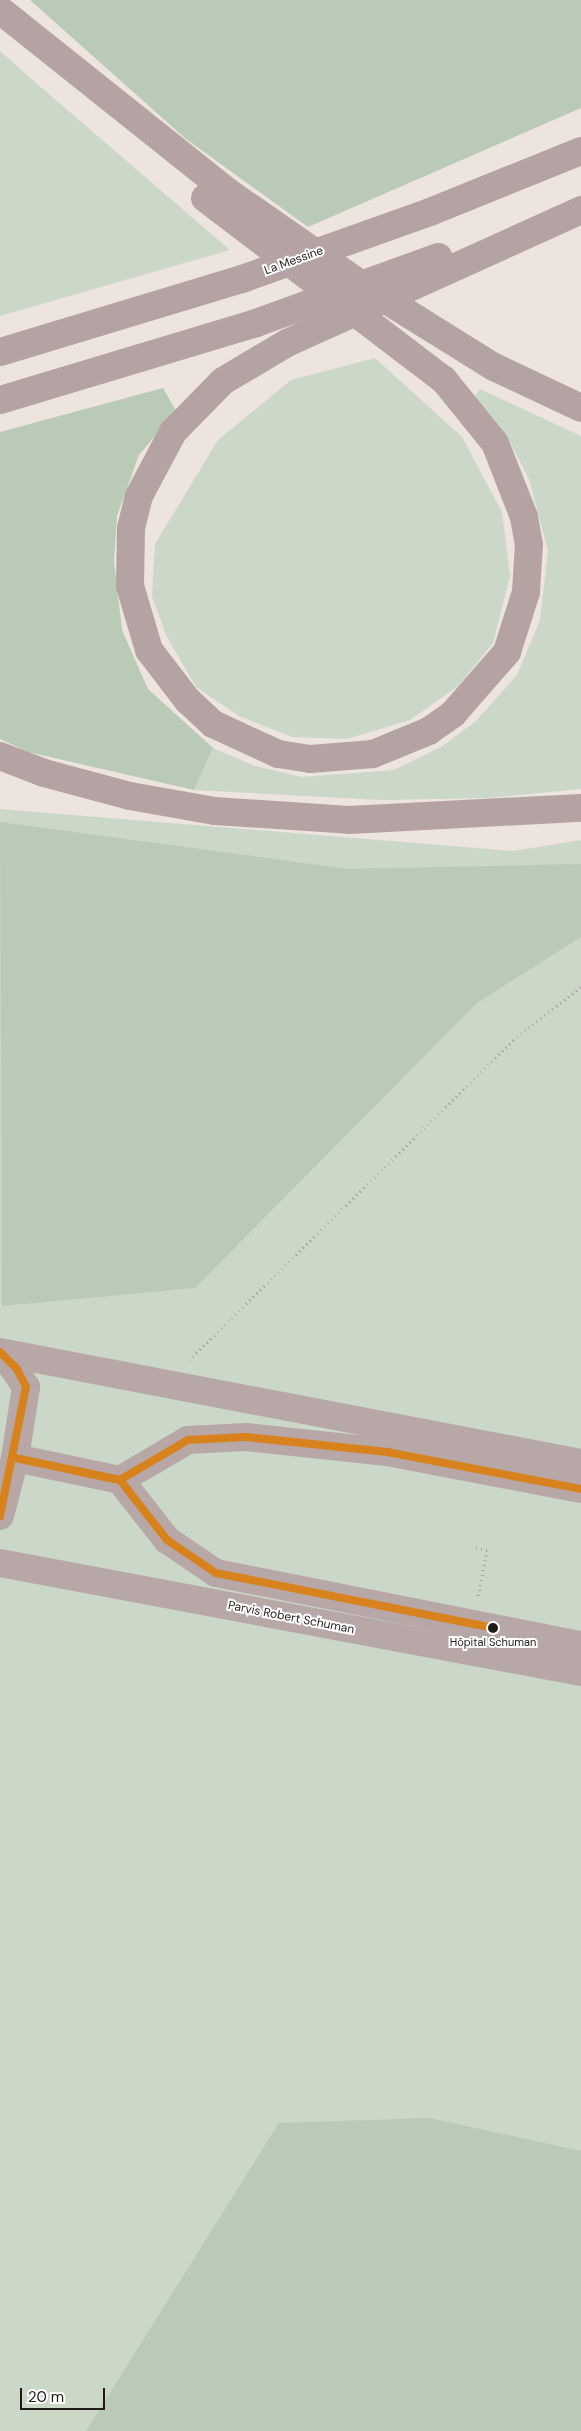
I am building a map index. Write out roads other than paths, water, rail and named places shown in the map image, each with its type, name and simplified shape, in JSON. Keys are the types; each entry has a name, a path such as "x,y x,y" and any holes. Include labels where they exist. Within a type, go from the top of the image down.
{"highway":[{"path":"0,10 67,65 216,195 444,380 495,443 524,517 529,544 526,592 507,652 453,714 429,731 373,754 310,759 278,754 213,724 188,701 150,650 130,586 130,528 140,496 173,432 223,381 287,343 581,210"},
{"name":"La Messine","path":"0,352 242,279 430,212 581,151"},
{"path":"216,195 494,367 581,408"},
{"path":"0,400 256,323 581,204"},
{"path":"0,756 44,773 130,796 215,812 349,820 581,808"}],"street":[{"path":"1,1352 165,1386 255,1401 581,1463"},
{"path":"0,1516 15,1458 26,1387 1,1352"},
{"path":"99,1373 133,1394 171,1404 226,1409 255,1401"},
{"path":"120,1480 188,1440 246,1437 387,1452 581,1489"},
{"path":"15,1458 120,1480 166,1540 216,1573 581,1645"},
{"name":"Parvis Robert Schuman","path":"0,1564 581,1672"}],"place":[{"name":"Hôpital Schuman","path":"493,1628"}]}
